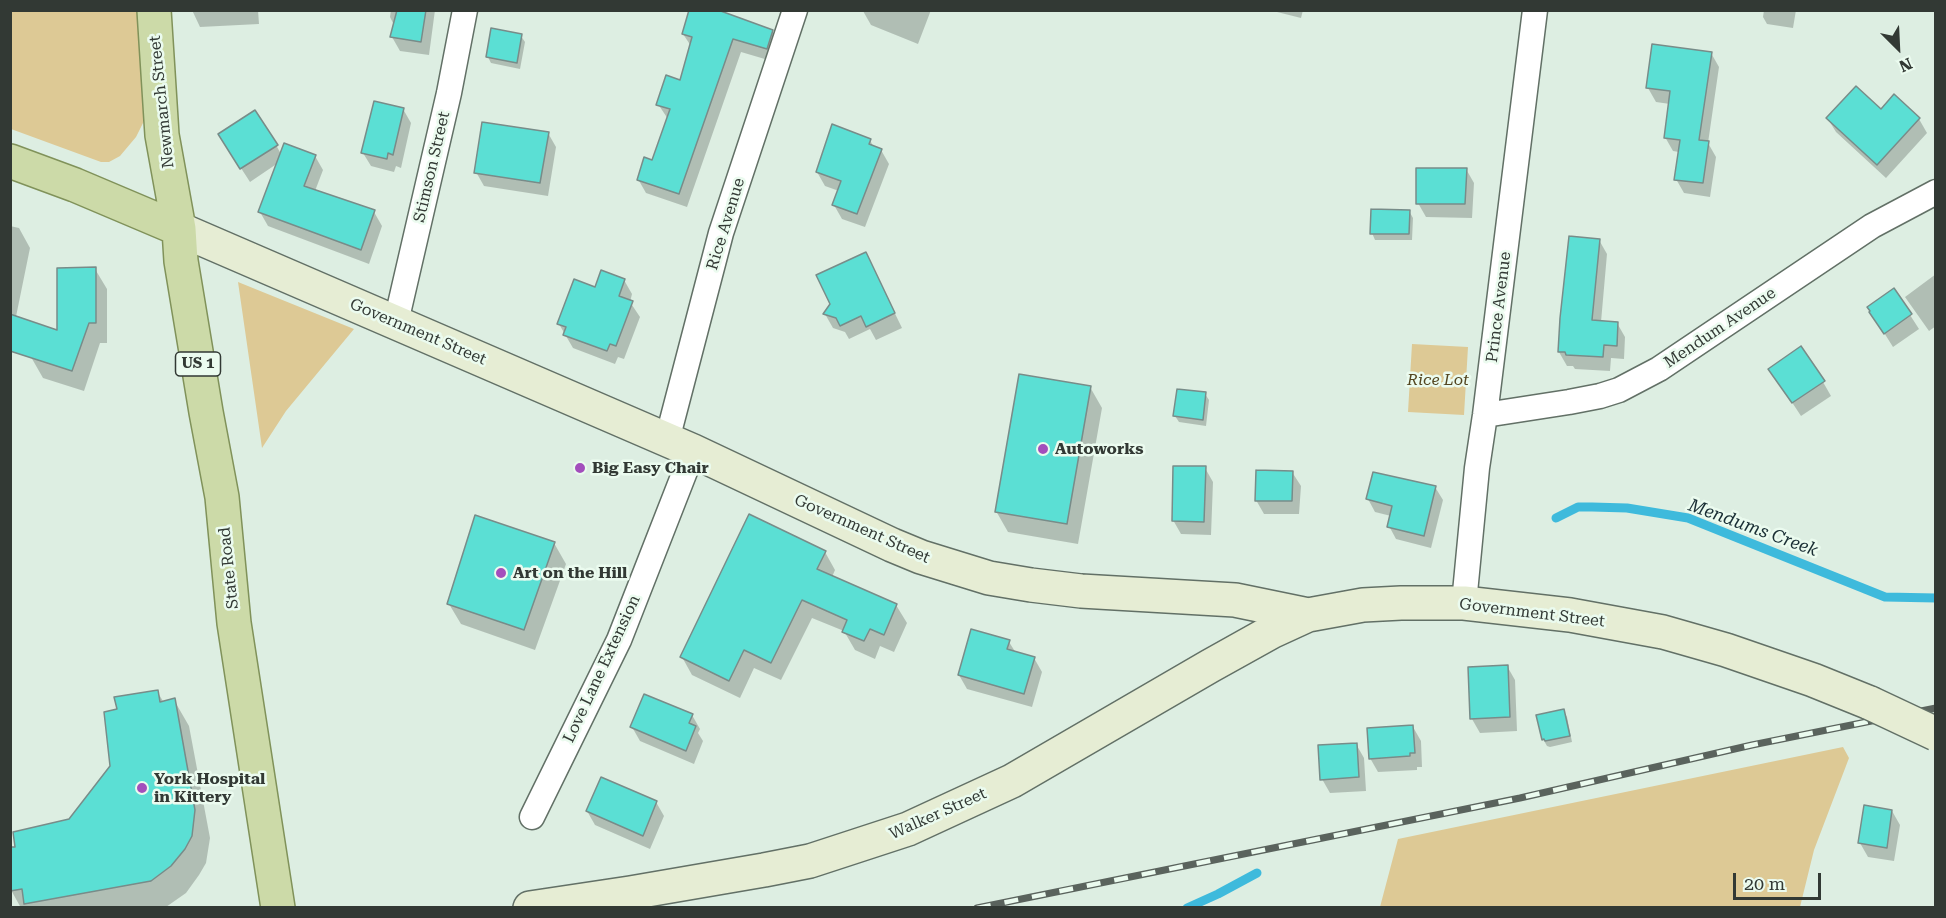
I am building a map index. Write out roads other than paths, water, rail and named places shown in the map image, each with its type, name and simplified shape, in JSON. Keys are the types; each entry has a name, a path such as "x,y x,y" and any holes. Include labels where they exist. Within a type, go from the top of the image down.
{"main road":[{"name":"Newmarch Street","path":"154,10 162,135 179,229"},
{"name":"Government Street","path":"10,161 75,185 396,322 680,446 892,545 921,557 989,578 1081,591 1234,600 1308,615 1364,605 1464,603 1570,615 1663,632 1726,650 1813,680 1870,703 1935,734"},
{"name":"State Road","path":"179,229 181,261 222,497 234,622 278,908"},
{"name":"Walker Street","path":"530,908 651,890 810,861 908,829 1012,780 1220,660 1308,615"}],"street":[{"name":"Stimson Street","path":"396,322 449,93 465,10"},
{"name":"Rice Avenue","path":"680,446 722,233 795,10"},
{"name":"Prince Avenue","path":"1464,603 1477,468 1535,10"},
{"name":"Mendum Avenue","path":"1485,415 1579,400 1619,390 1659,369 1872,226 1935,192"},
{"name":"Love Lane Extension","path":"532,817 619,640 680,446"}],"waterway":[{"name":"Mendums Creek","path":"1556,518 1578,507 1627,508 1688,518 1885,597 1936,598"},
{"name":"Mendums Creek","path":"1187,908 1257,873"}],"railway":[{"path":"977,908 1520,798 1752,745 1936,708"}],"place":[{"name":"Autoworks","path":"1043,449"},
{"name":"Big Easy Chair","path":"580,468"},
{"name":"Art on the Hill","path":"501,573"},
{"name":"York Hospital in Kittery","path":"142,788"}],"park label":[{"name":"Rice Lot","path":"1438,380"}]}
